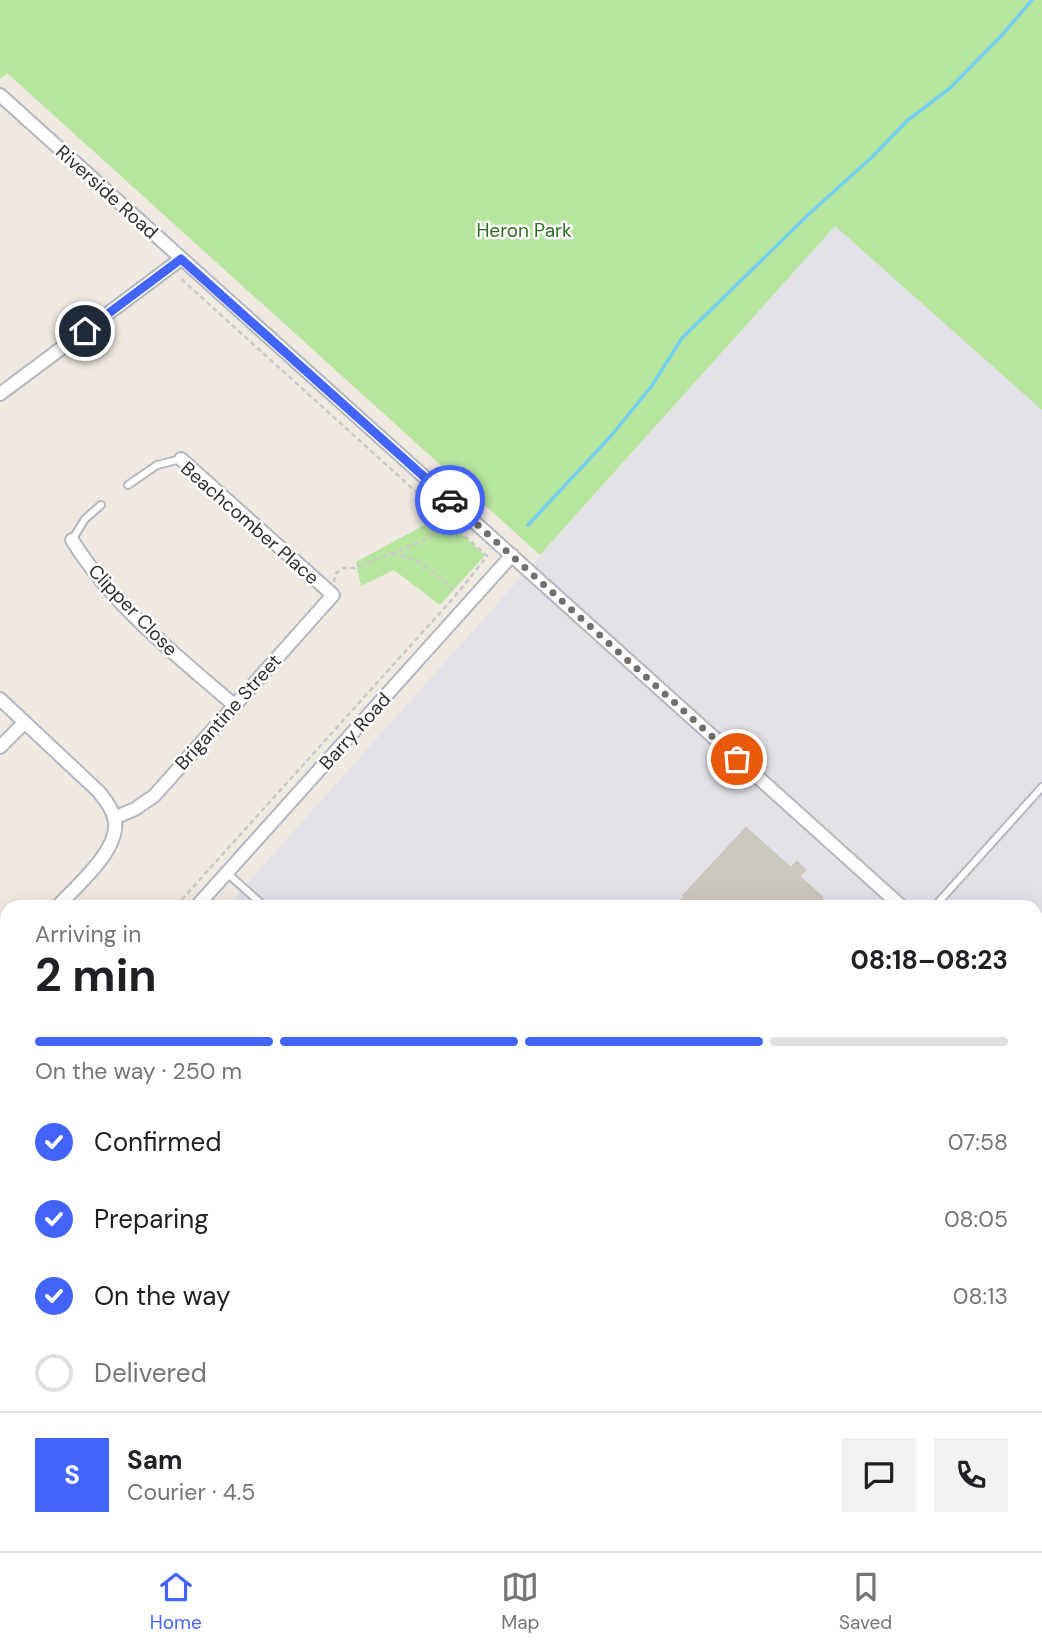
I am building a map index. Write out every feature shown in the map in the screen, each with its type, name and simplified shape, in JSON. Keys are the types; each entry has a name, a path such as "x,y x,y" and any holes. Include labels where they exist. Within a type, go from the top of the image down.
{"street":[{"name":"Riverside Road","path":"0,95 894,900"},
{"path":"0,394 181,259"},
{"name":"Beachcomber Place","path":"181,459 333,595"},
{"name":"Clipper Close","path":"72,540 87,565 149,632 234,705"},
{"name":"Barry Road","path":"202,900 512,555"},
{"name":"Brigantine Street","path":"114,818 135,809 154,796 333,595"},
{"path":"0,699 99,792 114,818 114,836 106,853 63,900"},
{"path":"0,747 24,723"}],"lane":[{"name":"Beachcomber Place","path":"128,485 156,465 181,459"},
{"name":"Clipper Close","path":"72,540 85,519 101,505"},
{"path":"939,900 1042,787"},
{"path":"227,873 257,900"}],"path":[{"path":"169,268 487,556 457,594 181,900"},
{"path":"333,595 335,574 343,568 355,568 421,542 452,523"},
{"path":"392,553 414,559 429,567 457,594"}],"shaded area":[{"path":"835,226 1042,410 1042,900 232,900"}],"green space":[{"name":"Heron Park","path":"0,0 1042,0 1042,410 835,226 540,555 7,73 0,79"},
{"path":"441,516 485,555 440,605 394,570 361,586 356,562"}],"building":[{"path":"746,828 791,868 797,862 805,870 799,876 823,898 682,900"}],"waterway":[{"path":"528,525 610,437 651,387 682,338 908,120 950,88 1032,0"}],"way so far":[{"path":"450,500 737,759"}],"route":[{"path":"85,331 181,259 450,500"}]}
